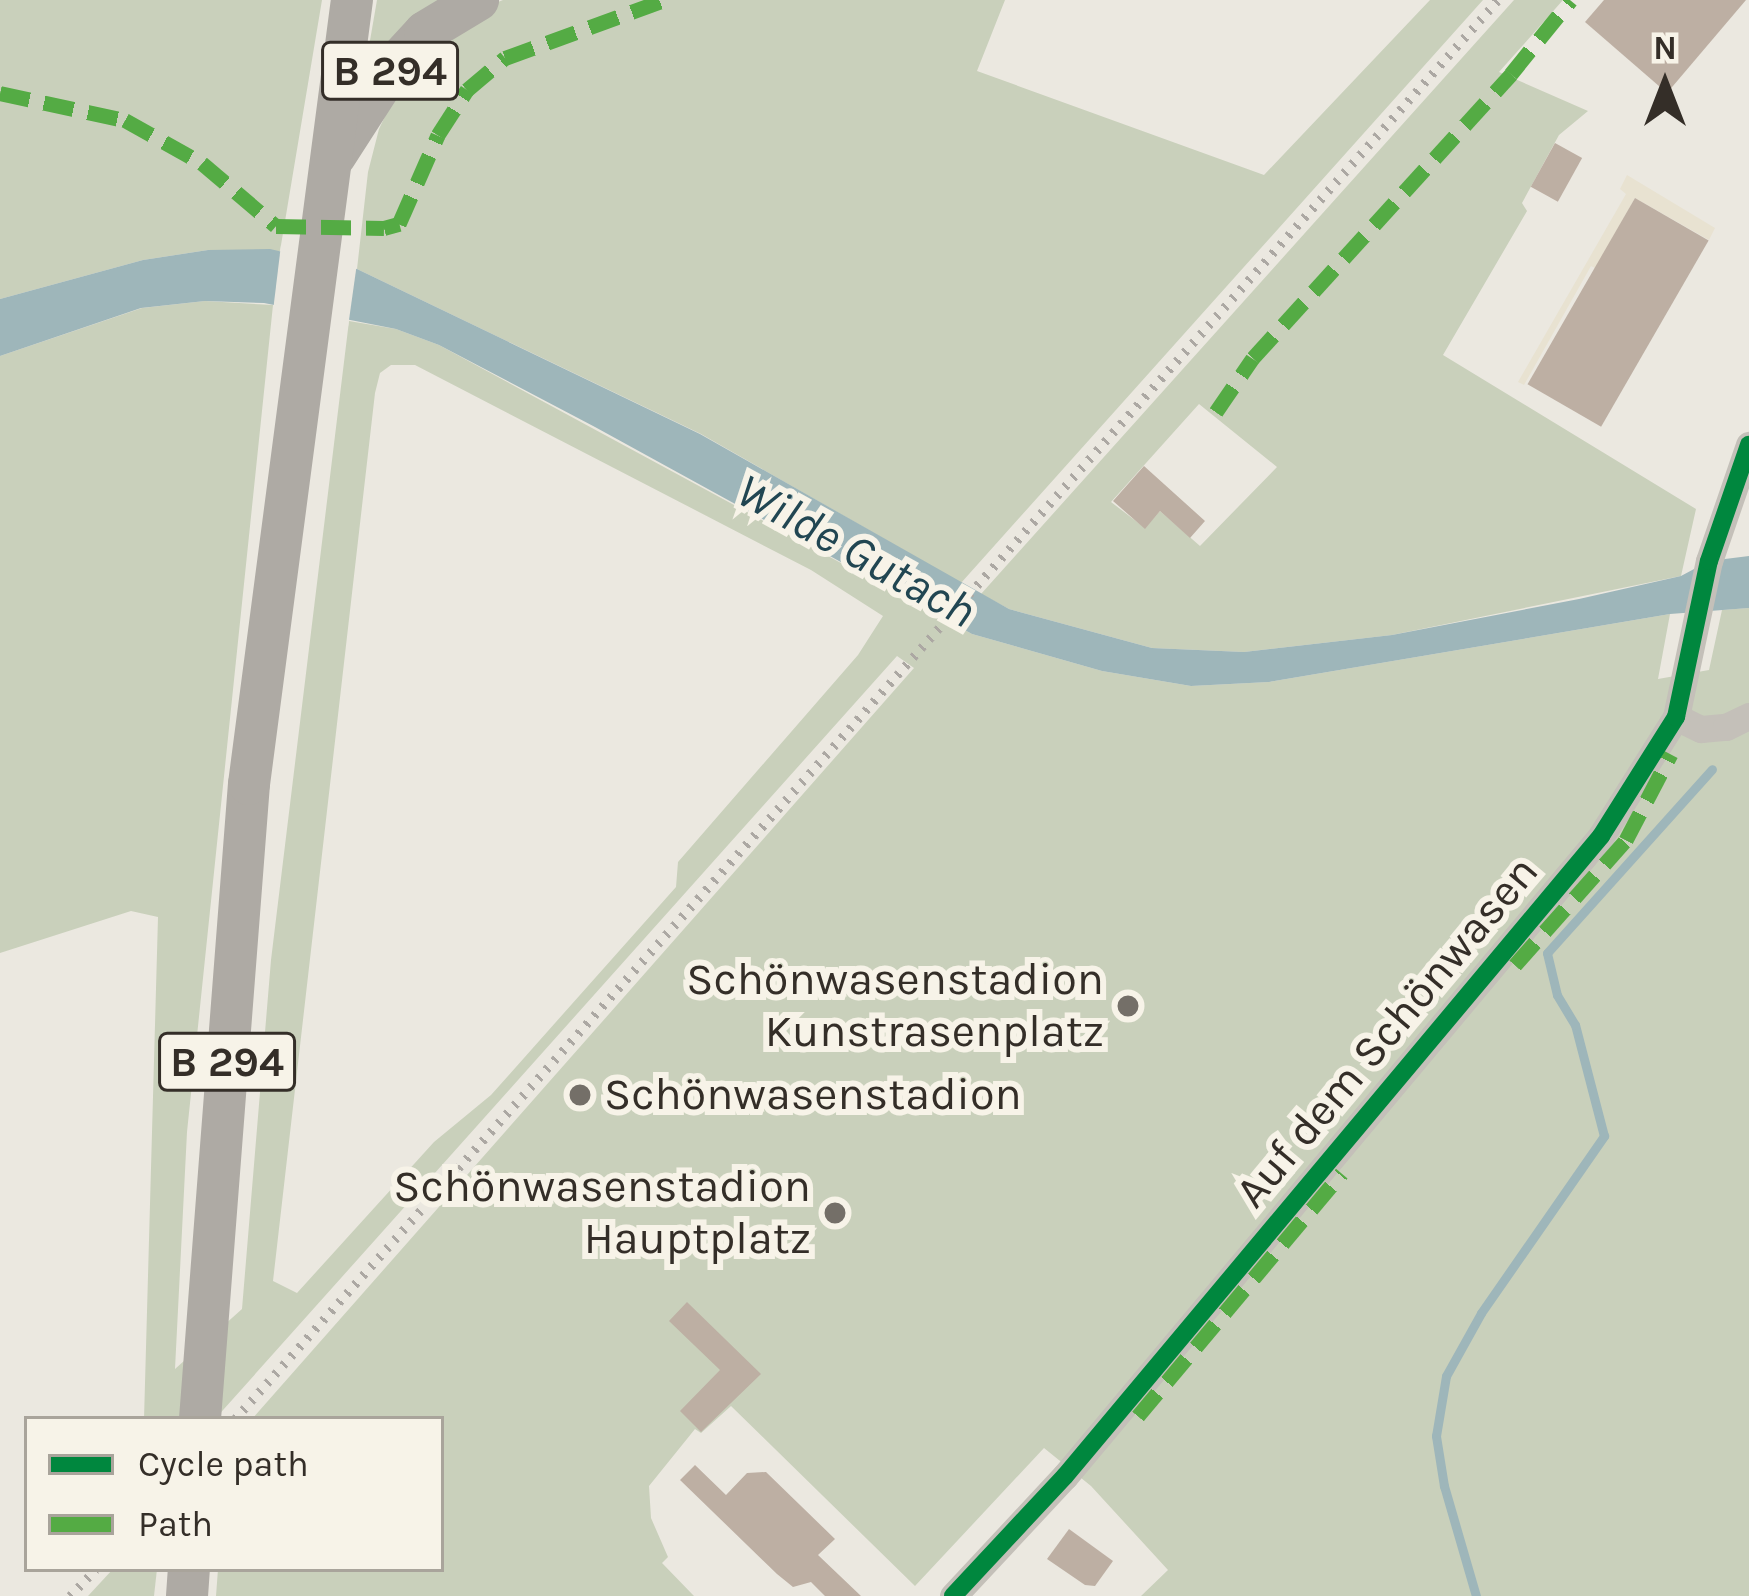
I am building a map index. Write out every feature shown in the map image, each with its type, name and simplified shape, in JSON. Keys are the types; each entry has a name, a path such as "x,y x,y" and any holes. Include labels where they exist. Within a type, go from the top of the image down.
{"highway":[{"name":"B 294","path":"200,1416 250,784 352,0"},
{"name":"B 294","path":"328,167 391,69 425,32 478,0"}],"street":[{"name":"Auf dem Schönwasen","path":"952,1596 1065,1477 1601,836 1676,717 1708,560 1749,445"},
{"path":"1676,717 1701,729 1726,727 1749,716"}],"green space":[{"path":"0,0 322,0 280,251 208,250 143,260 0,299"},
{"path":"377,0 450,0 363,81"},
{"path":"503,0 1005,0 977,71 1264,175 1430,0 1483,0 961,583 701,434 357,269 368,172 379,129 400,85 420,56 485,7"},
{"path":"1514,0 1563,0 1499,72 1588,111 1559,135 1522,203 1527,211 1443,355 1696,509 1681,576 1392,635 1244,652 1152,648 1009,609 981,594","holes":["1199,404 1277,467 1200,546 1160,511 1145,528 1111,502"]},
{"path":"205,301 273,305 187,1132 175,1369 242,1309 271,960 349,321 396,329 439,345 972,634 1102,671 1191,686 1269,682 1670,614 1658,679 1709,670 1722,610 1749,608 1749,1596 1141,1596 1168,1570 1091,1486 1044,1448 915,1586 731,1406 701,1433 695,1429 649,1486 651,1518 668,1557 662,1563 694,1596 216,1596 218,1572 444,1572 444,1416 255,1416 914,668 897,656 218,1416 144,1416 158,917 131,911 0,953 0,356 142,308","holes":["391,365 415,365 811,570 883,616 858,655 678,862 676,887 491,1095 434,1142 297,1293 273,1281 380,373"]},
{"path":"110,1572 157,1572 154,1596 88,1596"}],"shaded area":[{"path":"1627,175 1715,228 1709,240 1635,198 1607,248 1605,273 1591,266 1524,385 1518,382 1626,194 1620,189"}],"water":[{"name":"Wilde Gutach","path":"270,249 357,269 700,434 1009,609 1152,648 1244,652 1392,635 1579,599 1681,576 1709,561 1749,556 1749,608 1670,614 1269,682 1191,686 1102,671 972,634 595,427 439,345 396,329 264,303 205,301 141,308 0,356 0,299 143,260 208,250"}],"pier":[{"path":"281,245 357,263 348,327 273,311"}],"building":[{"path":"1604,0 1746,0 1667,93 1585,22"},
{"path":"1555,143 1582,158 1558,202 1531,187"},
{"path":"1635,198 1709,240 1601,427 1528,384"},
{"path":"1144,466 1205,521 1190,538 1160,511 1145,529 1113,501"},
{"path":"687,1302 761,1374 701,1432 680,1411 720,1370 669,1321"},
{"path":"695,1465 726,1495 747,1473 766,1472 835,1539 818,1555 861,1596 825,1596 811,1582 793,1587 680,1480"},
{"path":"1069,1529 1113,1561 1095,1586 1085,1585 1047,1559"}],"waterway":[{"path":"1476,1596 1444,1486 1436,1436 1446,1376 1481,1313 1604,1136 1575,1025 1557,995 1547,953 1712,769"}],"railway":[{"path":"238,1416 1498,0"},
{"path":"70,1596 93,1572"}],"marked path":[{"path":"0,93 125,120 202,163 276,226 384,228 399,224 438,135 467,90 505,58 664,0"},
{"path":"1216,412 1253,358 1511,74 1571,0"},
{"path":"1515,965 1626,840 1671,754"},
{"path":"1138,1416 1342,1173"}],"cycle path":[{"path":"953,1596 1065,1476 1601,836 1676,717 1709,561 1749,445"}],"place":[{"name":"Schönwasenstadion Kunstrasenplatz","path":"1128,1006"},
{"name":"Schönwasenstadion","path":"580,1095"},
{"name":"Schönwasenstadion Hauptplatz","path":"835,1213"}]}
